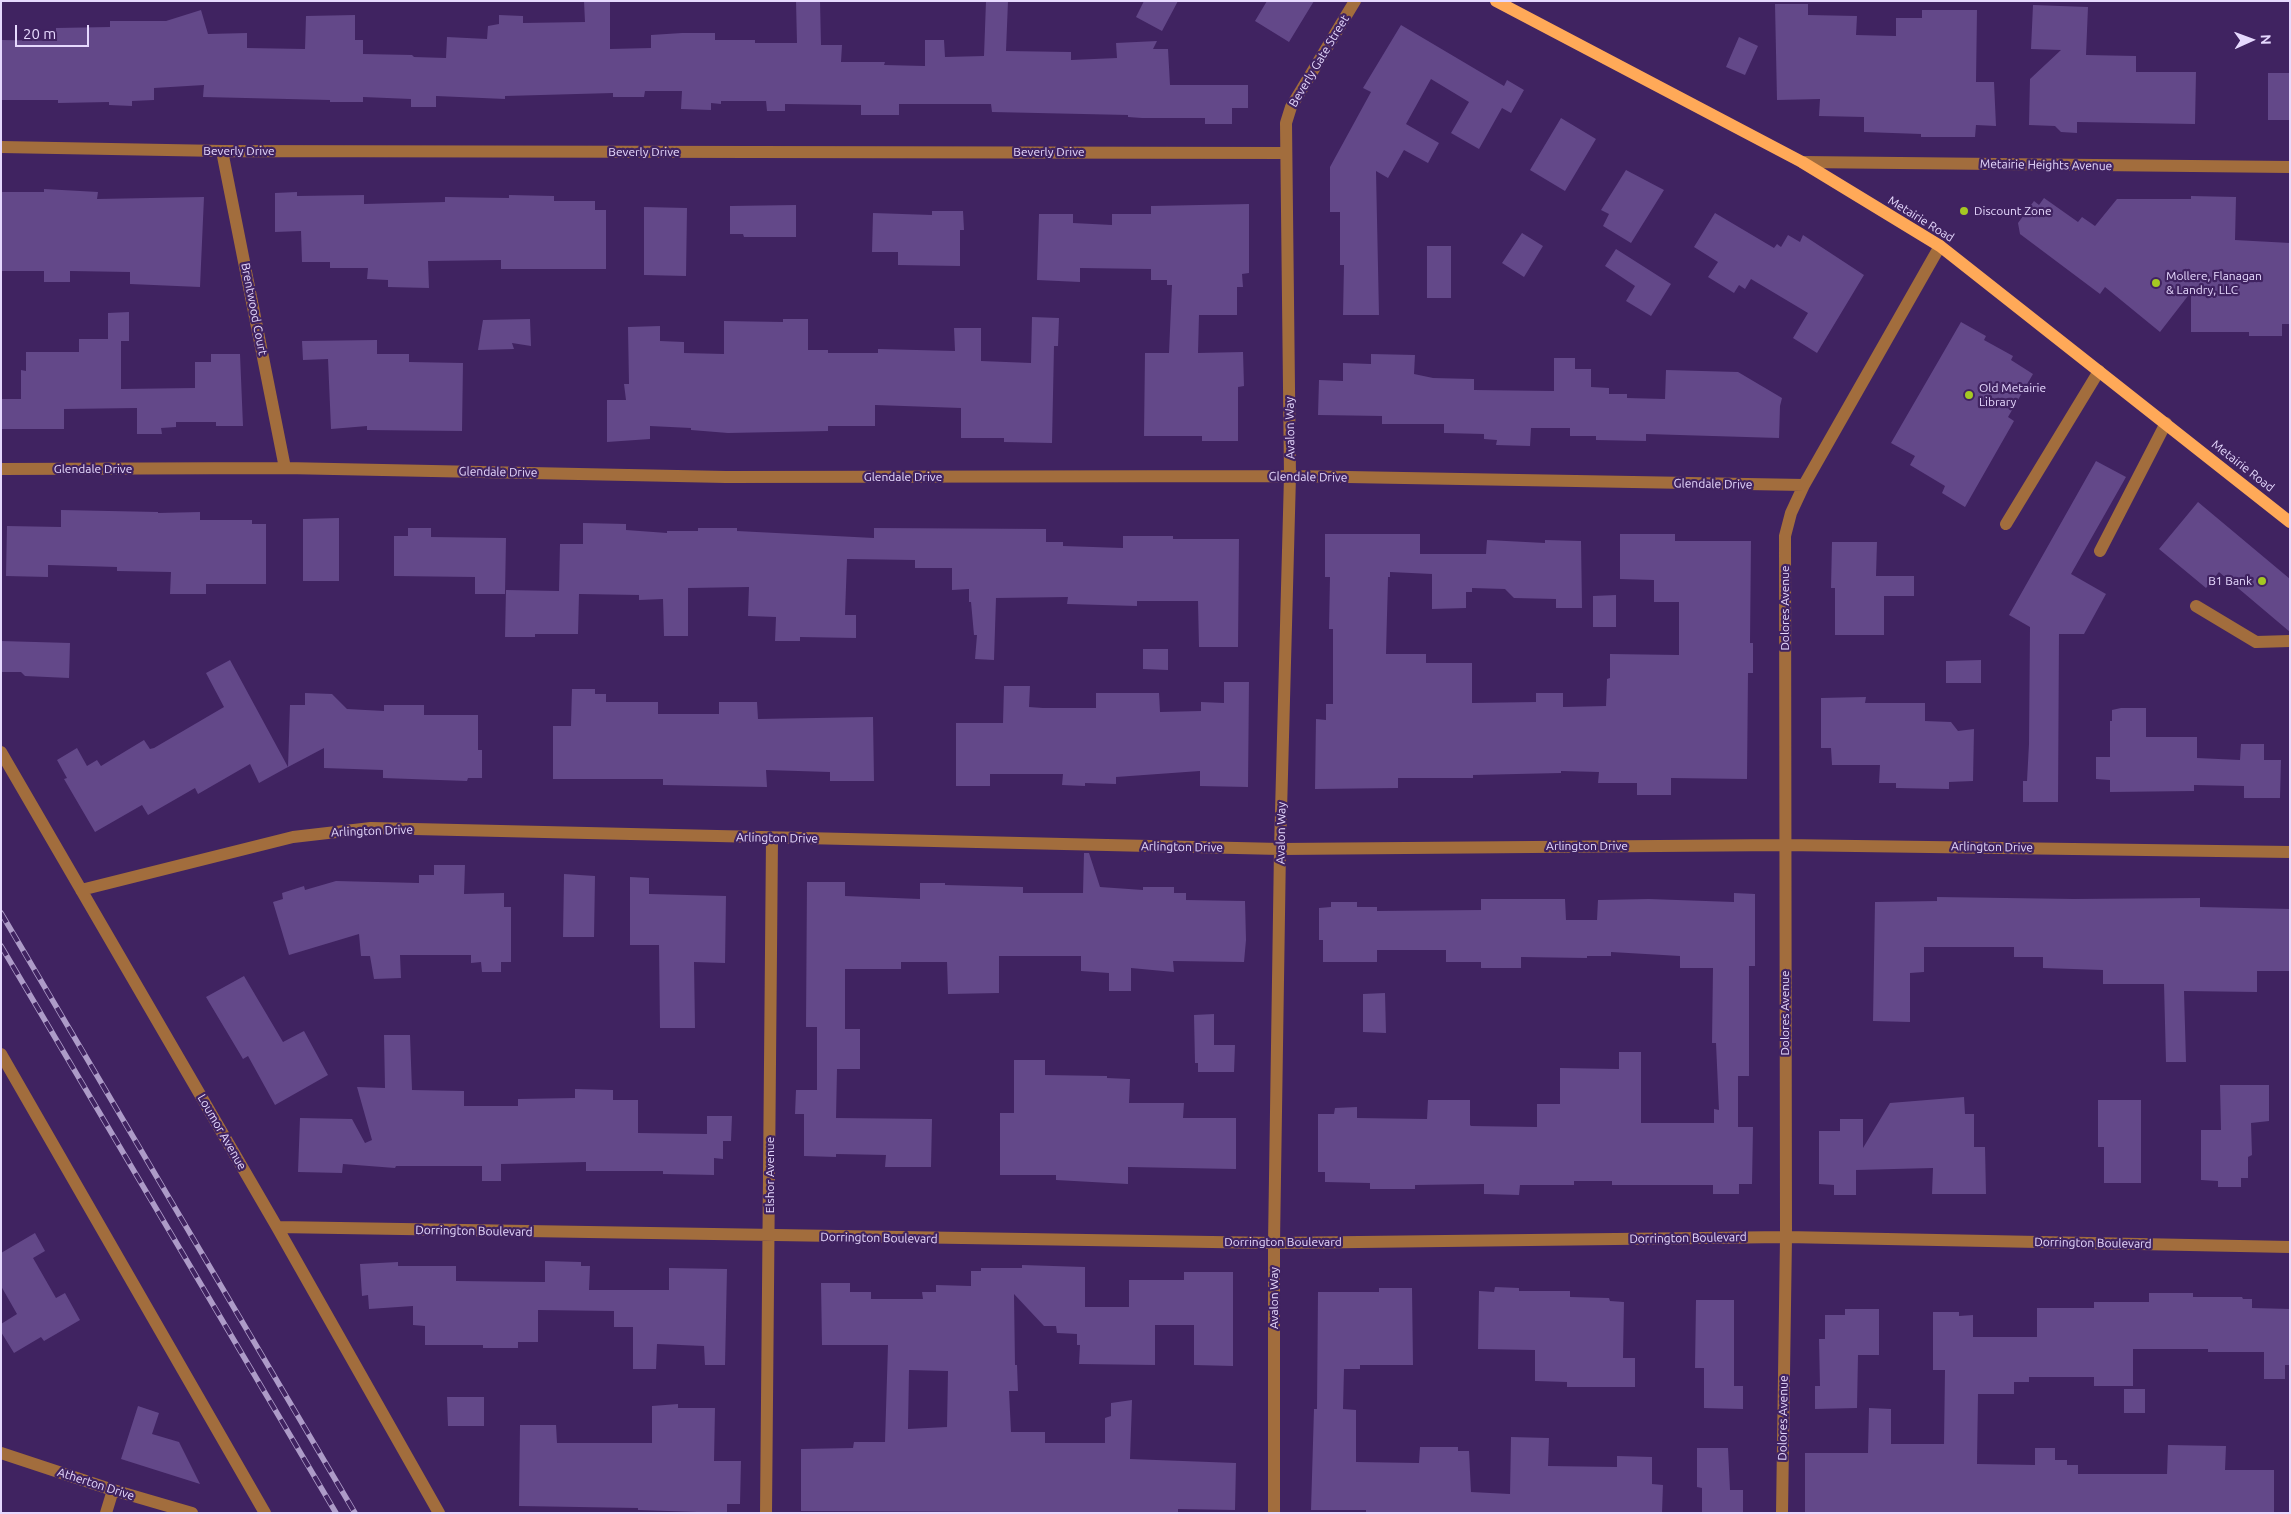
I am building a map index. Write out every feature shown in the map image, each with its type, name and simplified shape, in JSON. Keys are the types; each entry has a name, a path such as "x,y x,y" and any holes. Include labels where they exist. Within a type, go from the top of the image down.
{"main road":[{"name":"Metairie Road","path":"1500,2 1802,162 1940,246 2290,522"}],"street":[{"name":"Beverly Gate Street","path":"1286,152 1286,123 1288,115 1355,1"},
{"name":"Beverly Drive","path":"1,147 222,151 1286,152"},
{"name":"Brentwood Court","path":"222,151 286,468"},
{"name":"Avalon Way","path":"1274,1513 1274,1243 1280,849 1290,476 1286,152"},
{"name":"Metairie Heights Avenue","path":"1802,162 2290,168"},
{"path":"1804,485 1940,246"},
{"path":"2006,524 2099,370"},
{"path":"2100,551 2166,423"},
{"name":"Glendale Drive","path":"1,469 286,468 726,477 1290,476 1804,485"},
{"name":"Dolores Avenue","path":"1782,1513 1786,1237 1785,536 1804,485"},
{"path":"2196,606 2256,642 2290,641"},
{"name":"Loumor Avenue","path":"1,752 277,1227 439,1513"},
{"name":"Arlington Drive","path":"82,890 294,837 371,828 1280,849 1784,845 2290,852"},
{"name":"Elshor Avenue","path":"766,1513 770,1236 772,838"},
{"path":"1,1054 265,1513"},
{"name":"Dorrington Boulevard","path":"277,1227 1274,1243 1786,1237 2290,1247"},
{"name":"Atherton Drive","path":"1,1453 113,1490 192,1513"},
{"path":"106,1513 113,1490"}],"building":[{"path":"584,1 610,1 610,49 651,48 651,35 682,33 715,33 715,40 755,40 755,43 797,43 796,1 820,1 821,45 842,45 841,62 885,62 884,65 925,66 925,40 944,40 945,57 984,56 986,1 1008,1 1006,51 1071,52 1071,60 1117,58 1116,43 1157,41 1153,49 1168,49 1170,85 1248,85 1248,108 1232,108 1232,124 1205,124 1205,118 1142,118 1128,117 1128,115 992,112 991,104 899,104 899,115 861,115 861,105 785,104 785,111 767,111 766,101 721,101 721,104 711,103 711,110 681,109 682,91 645,91 644,97 613,97 613,93 505,96 505,99 436,96 436,107 411,107 411,99 363,97 363,102 330,102 330,100 203,97 204,85 154,88 154,100 132,101 132,106 109,105 109,102 58,103 58,100 1,100 1,40 56,41 56,28 110,27 110,21 166,21 201,10 208,34 247,33 247,48 305,49 306,16 355,15 355,40 363,40 363,54 446,58 447,37 487,39 488,26 499,24 499,15 523,16 523,23 585,22"},
{"path":"1144,1 1178,1 1162,31 1136,17"},
{"path":"1267,1 1314,1 1289,42 1255,21"},
{"path":"1775,4 1808,4 1808,15 1857,16 1856,35 1896,36 1896,18 1922,18 1922,10 1977,10 1976,82 1994,82 1996,126 1976,125 1975,137 1921,137 1921,134 1864,132 1864,117 1819,116 1820,99 1777,100"},
{"path":"2033,5 2088,7 2086,55 2136,56 2136,72 2196,72 2195,124 2077,122 2077,133 2061,132 2055,126 2029,125 2030,79 2061,50 2031,49"},
{"path":"1401,25 1504,86 1507,80 1524,90 1511,113 1502,108 1479,149 1451,133 1469,102 1431,79 1406,124 1439,143 1428,163 1404,150 1388,178 1376,171 1379,315 1343,315 1344,265 1340,265 1340,212 1330,212 1330,167 1371,92 1363,88"},
{"path":"1739,37 1758,46 1745,75 1726,67"},
{"path":"2268,73 2290,73 2290,120 2268,120"},
{"path":"1561,118 1596,139 1565,191 1530,170"},
{"path":"1626,170 1664,190 1631,243 1603,226 1609,214 1601,210"},
{"path":"44,189 98,192 97,199 204,197 200,287 130,284 130,272 70,271 70,282 44,282 44,271 1,271 2,192 44,192"},
{"path":"297,192 297,196 364,195 364,204 445,202 445,197 509,198 509,195 554,196 554,201 595,201 595,210 606,210 606,269 501,269 501,260 428,261 429,288 388,287 388,280 367,279 368,268 330,268 330,262 302,262 301,231 275,232 275,193"},
{"path":"2191,196 2236,197 2235,240 2290,243 2290,324 2282,324 2282,336 2249,336 2249,332 2191,332 2191,292 2160,332 2105,287 2100,294 2020,234 2018,223 2034,201 2039,205 2044,198 2078,222 2082,217 2095,226 2117,199 2191,199"},
{"path":"1249,204 1249,273 1242,274 1243,287 1237,287 1237,315 1199,315 1198,353 1243,352 1244,386 1238,387 1238,441 1202,441 1202,436 1144,436 1145,353 1169,353 1172,285 1167,285 1167,280 1151,280 1151,269 1080,268 1080,282 1037,280 1039,214 1073,214 1073,223 1112,225 1112,214 1151,214 1151,206"},
{"path":"796,205 796,237 744,237 743,234 730,234 730,206"},
{"path":"644,207 687,208 686,276 644,275"},
{"path":"932,211 963,211 964,230 960,230 960,266 898,265 898,252 872,252 873,213 932,215"},
{"path":"1715,213 1774,248 1777,244 1781,247 1788,235 1800,242 1803,235 1864,275 1817,353 1793,338 1808,313 1751,279 1745,289 1739,285 1734,293 1708,277 1718,262 1694,247"},
{"path":"1522,233 1543,246 1524,277 1502,263"},
{"path":"1427,246 1451,246 1451,298 1427,298"},
{"path":"1616,249 1671,284 1651,316 1626,301 1635,286 1605,266"},
{"path":"129,312 129,341 121,341 121,389 195,388 195,362 211,362 211,354 240,354 243,426 216,426 216,422 176,422 176,427 161,428 162,434 137,434 137,408 64,409 64,429 1,429 1,399 21,399 21,370 26,371 26,352 79,352 79,339 108,339 108,313"},
{"path":"1032,317 1059,318 1058,346 1054,346 1052,443 1004,442 1004,438 961,438 961,408 875,405 875,426 828,426 828,431 728,433 691,430 691,428 650,426 650,439 607,442 607,400 626,400 624,384 629,384 628,327 660,326 660,341 684,342 684,353 724,354 724,321 783,322 783,319 808,319 808,350 828,350 828,353 878,353 878,349 955,351 954,328 981,328 981,361 1031,363"},
{"path":"530,319 531,346 512,343 514,349 478,350 483,320"},
{"name":"Old Metairie Library","path":"1961,322 1986,336 1984,340 2013,356 2011,360 2033,374 2008,417 2014,421 1965,507 1942,493 1945,486 1910,465 1915,456 1891,443"},
{"path":"377,340 377,354 409,354 409,362 463,363 462,431 367,430 367,426 331,429 328,359 303,360 302,341"},
{"path":"1371,354 1415,355 1414,374 1433,378 1474,379 1474,390 1554,391 1554,358 1575,358 1575,369 1591,369 1591,387 1609,388 1609,394 1627,394 1627,398 1665,399 1666,370 1738,372 1782,398 1779,438 1646,434 1646,441 1596,440 1596,436 1570,436 1570,428 1531,428 1530,446 1496,445 1497,440 1484,439 1484,434 1444,433 1444,424 1382,424 1382,416 1318,415 1319,380 1343,381 1343,363 1371,364"},
{"path":"2096,461 2126,477 2071,574 2106,594 2084,634 2059,634 2058,802 2023,802 2023,781 2027,781 2029,744 2030,627 2009,615"},
{"path":"2198,502 2290,579 2290,632 2219,572 2206,588 2159,549"},
{"path":"61,510 158,513 200,512 200,520 252,520 252,524 266,524 266,584 206,584 206,594 170,594 171,572 117,571 117,567 48,565 48,577 6,576 7,526 61,527"},
{"path":"339,518 339,581 303,581 303,519"},
{"path":"583,523 626,524 626,530 667,533 667,531 698,531 698,528 737,528 737,531 874,538 874,528 1046,529 1046,542 1063,542 1063,546 1123,548 1123,536 1173,536 1173,539 1239,539 1238,647 1199,647 1198,601 1137,601 1137,606 1067,604 1068,597 996,598 994,660 975,659 977,635 974,635 969,589 952,590 952,568 915,568 915,560 847,559 845,615 856,615 856,638 800,637 800,641 775,641 776,617 748,616 749,587 688,588 688,636 664,636 663,599 639,600 639,595 579,594 578,634 535,634 535,637 505,637 506,590 559,591 560,544 583,544"},
{"path":"408,528 431,528 431,537 506,538 505,594 475,594 475,577 394,576 394,536 408,536"},
{"path":"1325,534 1420,534 1420,554 1486,554 1487,540 1545,543 1545,540 1581,541 1582,608 1556,608 1556,599 1514,598 1505,589 1472,588 1472,592 1466,592 1466,608 1432,609 1432,574 1390,572 1390,577 1388,577 1386,654 1426,654 1426,663 1472,663 1472,703 1536,702 1536,693 1563,693 1563,707 1606,706 1607,679 1610,678 1610,654 1679,655 1679,602 1654,602 1654,580 1620,579 1620,534 1675,534 1675,541 1751,541 1750,643 1753,643 1753,673 1748,673 1747,779 1671,778 1671,795 1637,795 1637,783 1598,783 1599,772 1561,771 1561,773 1473,775 1473,778 1398,778 1398,788 1315,789 1316,719 1326,720 1326,704 1333,704 1333,629 1329,629 1330,577 1325,577"},
{"path":"1832,542 1877,542 1876,576 1914,576 1914,596 1884,596 1884,635 1835,635 1835,588 1831,588"},
{"path":"1616,595 1616,627 1593,627 1593,596"},
{"path":"1,641 70,643 69,678 25,676 21,672 1,672"},
{"path":"1143,649 1168,649 1168,670 1143,669"},
{"path":"230,660 288,767 259,783 250,764 198,794 195,788 148,815 142,805 95,832 64,779 67,778 57,760 77,748 87,766 97,760 101,766 144,740 150,749 154,748 224,707 206,673"},
{"path":"1981,660 1981,683 1946,683 1946,661"},
{"path":"1224,682 1249,682 1248,787 1200,786 1200,771 1116,777 1116,784 1085,783 1085,786 1062,785 1063,774 990,774 990,786 956,786 956,723 1003,723 1004,686 1030,686 1029,707 1043,708 1096,708 1096,693 1159,693 1160,712 1201,711 1201,702 1224,703"},
{"path":"572,689 595,689 595,694 606,694 606,702 658,702 658,714 719,714 719,702 757,702 758,719 873,717 874,781 830,781 830,772 766,770 767,787 663,785 663,779 553,779 553,726 571,726"},
{"path":"305,693 332,694 347,709 384,711 384,705 424,705 424,715 478,715 478,750 482,750 482,778 468,778 467,781 383,778 383,770 324,768 324,748 288,767 290,705 305,705"},
{"path":"1866,697 1865,703 1925,703 1925,721 1951,722 1958,731 1974,729 1973,781 1949,782 1949,789 1896,788 1896,783 1879,783 1880,765 1832,765 1831,748 1821,748 1821,698"},
{"path":"2146,708 2146,737 2197,737 2197,758 2240,760 2241,744 2264,744 2264,760 2281,760 2280,798 2244,798 2244,786 2194,785 2194,791 2110,792 2110,780 2096,779 2096,757 2110,757 2110,721 2112,721 2112,710"},
{"path":"1084,853 1089,853 1100,887 1143,890 1143,887 1174,887 1174,893 1186,893 1186,900 1245,901 1246,940 1244,962 1173,961 1174,972 1131,968 1131,991 1109,991 1109,973 1081,971 1081,956 999,956 999,993 948,994 947,962 901,962 901,969 845,969 845,1029 860,1029 860,1069 837,1069 836,1118 932,1119 931,1167 885,1167 886,1155 836,1154 836,1157 804,1156 804,1114 795,1114 796,1090 817,1090 817,1027 806,1027 807,882 845,882 845,896 920,899 920,883 1023,887 1023,893 1083,893"},
{"path":"434,865 465,865 464,894 504,893 504,907 511,907 511,962 501,962 501,972 482,972 481,962 471,963 471,955 400,955 401,978 374,979 370,956 361,956 359,934 289,955 273,902 283,899 282,893 304,886 305,890 336,881 419,883 419,875 434,875"},
{"path":"564,874 595,876 594,937 563,937"},
{"path":"630,877 649,878 649,894 726,896 725,963 694,962 695,1028 660,1028 659,945 630,945"},
{"path":"1734,893 1755,894 1755,966 1749,966 1749,1076 1738,1076 1738,1127 1753,1127 1752,1184 1739,1184 1739,1194 1713,1194 1713,1185 1612,1185 1612,1181 1574,1181 1574,1185 1520,1185 1519,1195 1484,1194 1484,1184 1415,1185 1415,1189 1370,1189 1370,1183 1325,1182 1325,1172 1318,1172 1318,1114 1334,1114 1335,1108 1357,1107 1357,1118 1427,1119 1428,1100 1470,1100 1471,1126 1537,1127 1537,1104 1560,1104 1560,1068 1619,1069 1619,1052 1641,1052 1641,1123 1714,1123 1714,1109 1719,1110 1716,1043 1712,1043 1713,968 1680,968 1680,956 1611,952 1611,956 1587,956 1587,958 1521,957 1521,968 1481,968 1481,962 1446,962 1446,950 1377,950 1377,962 1323,962 1323,940 1319,940 1319,908 1331,907 1331,902 1357,902 1357,907 1377,907 1377,911 1481,910 1481,899 1565,899 1566,920 1597,920 1598,900 1649,899 1734,902"},
{"path":"1937,897 2200,898 2200,907 2290,909 2290,971 2257,971 2257,992 2184,991 2186,1062 2166,1062 2164,984 2103,984 2103,970 2043,968 2043,957 2014,957 2014,947 1924,947 1924,972 1910,973 1910,1022 1873,1021 1875,902 1937,901"},
{"path":"244,976 283,1042 304,1031 328,1075 275,1105 248,1056 243,1059 206,997"},
{"path":"1385,993 1386,1033 1363,1032 1363,994"},
{"path":"1214,1014 1214,1045 1235,1045 1234,1072 1198,1072 1198,1063 1195,1063 1194,1015"},
{"path":"384,1035 410,1035 412,1090 464,1091 464,1106 518,1106 518,1099 575,1098 575,1089 613,1090 613,1100 638,1100 638,1133 707,1134 707,1116 732,1116 731,1141 723,1141 723,1159 714,1158 714,1175 663,1174 663,1171 586,1171 586,1162 501,1164 501,1181 482,1181 482,1166 396,1166 395,1168 343,1164 342,1173 298,1172 300,1118 352,1119 365,1143 372,1140 357,1087 385,1088"},
{"path":"1014,1060 1045,1060 1045,1075 1107,1076 1107,1078 1130,1079 1129,1103 1184,1103 1183,1118 1236,1118 1236,1169 1128,1167 1128,1184 1056,1180 1056,1175 1000,1175 1000,1113 1014,1113"},
{"path":"2220,1085 2269,1085 2269,1121 2251,1123 2252,1155 2248,1157 2248,1178 2241,1178 2241,1187 2218,1187 2218,1181 2201,1180 2201,1130 2221,1130"},
{"path":"1964,1097 1965,1114 1974,1114 1974,1147 1985,1147 1986,1194 1932,1194 1933,1168 1856,1170 1856,1195 1834,1195 1834,1185 1819,1184 1819,1131 1840,1131 1840,1119 1863,1119 1863,1148 1890,1103"},
{"path":"2098,1100 2141,1100 2141,1183 2104,1183 2104,1147 2098,1147"},
{"path":"35,1233 45,1251 33,1258 56,1298 65,1293 80,1320 44,1341 41,1337 14,1353 1,1332 1,1324 17,1314 1,1286 1,1253"},
{"path":"545,1261 581,1262 581,1266 590,1266 589,1290 669,1290 669,1268 727,1269 725,1365 705,1365 704,1346 657,1344 656,1369 633,1369 633,1327 614,1327 614,1311 538,1310 538,1342 518,1342 518,1348 483,1348 483,1345 425,1345 425,1326 413,1325 413,1306 369,1309 368,1295 362,1296 360,1264 398,1262 398,1266 456,1266 456,1281 545,1282"},
{"path":"1022,1265 1085,1267 1085,1307 1129,1307 1129,1280 1184,1280 1184,1272 1233,1272 1233,1366 1194,1365 1194,1325 1155,1325 1155,1365 1079,1364 1080,1345 1077,1345 1077,1334 1057,1333 1056,1326 1044,1326 1014,1294 1015,1365 1017,1365 1018,1391 1009,1391 1011,1432 1045,1432 1045,1443 1105,1443 1105,1418 1111,1416 1111,1403 1132,1400 1130,1459 1236,1463 1235,1510 1178,1509 1178,1513 801,1511 801,1449 853,1448 854,1442 885,1442 888,1345 822,1345 821,1283 850,1283 850,1292 871,1292 871,1299 923,1299 922,1292 936,1292 936,1285 971,1286 971,1271 981,1271 981,1268 1022,1268","holes":["909,1370 948,1371 947,1427 908,1429"]},
{"path":"1495,1287 1519,1288 1519,1291 1570,1291 1570,1297 1609,1298 1610,1301 1624,1302 1623,1358 1635,1358 1635,1387 1567,1387 1567,1382 1535,1381 1535,1350 1478,1349 1479,1291 1494,1292"},
{"path":"1379,1288 1412,1288 1413,1365 1360,1365 1360,1369 1344,1369 1343,1409 1356,1410 1356,1462 1419,1463 1420,1447 1458,1447 1458,1451 1469,1451 1471,1492 1510,1494 1511,1437 1549,1438 1548,1466 1617,1467 1617,1456 1652,1457 1652,1484 1663,1485 1662,1513 1366,1513 1366,1510 1311,1510 1314,1409 1317,1409 1318,1292 1379,1292"},
{"path":"2149,1293 2193,1293 2193,1297 2242,1297 2243,1299 2252,1299 2252,1308 2290,1309 2290,1365 2285,1365 2285,1379 2264,1379 2264,1352 2208,1352 2208,1349 2133,1349 2133,1386 2094,1386 2094,1377 2029,1377 2029,1382 2014,1382 2014,1394 1978,1394 1977,1464 2035,1465 2035,1448 2055,1448 2055,1460 2067,1460 2067,1465 2078,1465 2078,1474 2167,1474 2168,1445 2226,1446 2225,1470 2274,1470 2274,1513 1805,1513 1805,1453 1868,1453 1869,1408 1891,1409 1891,1444 1944,1444 1945,1370 1933,1370 1933,1312 1959,1312 1959,1316 1973,1315 1973,1337 2037,1337 2037,1308 2094,1308 2094,1302 2149,1302"},
{"path":"1696,1300 1734,1300 1734,1386 1743,1386 1743,1409 1704,1408 1704,1368 1695,1368"},
{"path":"1845,1309 1879,1309 1879,1355 1858,1355 1857,1408 1815,1409 1815,1386 1820,1386 1819,1339 1825,1339 1825,1315 1845,1315"},
{"path":"2124,1389 2145,1389 2145,1413 2124,1413"},
{"path":"447,1397 484,1397 484,1426 448,1426"},
{"path":"678,1404 678,1408 715,1408 714,1461 741,1461 740,1504 727,1504 727,1513 638,1510 638,1508 519,1506 520,1425 556,1425 557,1443 652,1443 652,1406"},
{"path":"138,1406 159,1413 152,1434 179,1442 200,1484 121,1459"},
{"path":"1697,1448 1728,1448 1730,1490 1743,1490 1743,1513 1702,1513 1702,1488 1697,1487"}],"railway":[{"path":"1,913 355,1513"},
{"path":"1,946 336,1513"}],"place":[{"name":"Discount Zone","path":"1964,211"},
{"name":"Mollere, Flanagan & Landry, LLC","path":"2156,283"},
{"name":"Old Metairie Library","path":"1969,395"},
{"name":"B1 Bank","path":"2262,581"}]}
